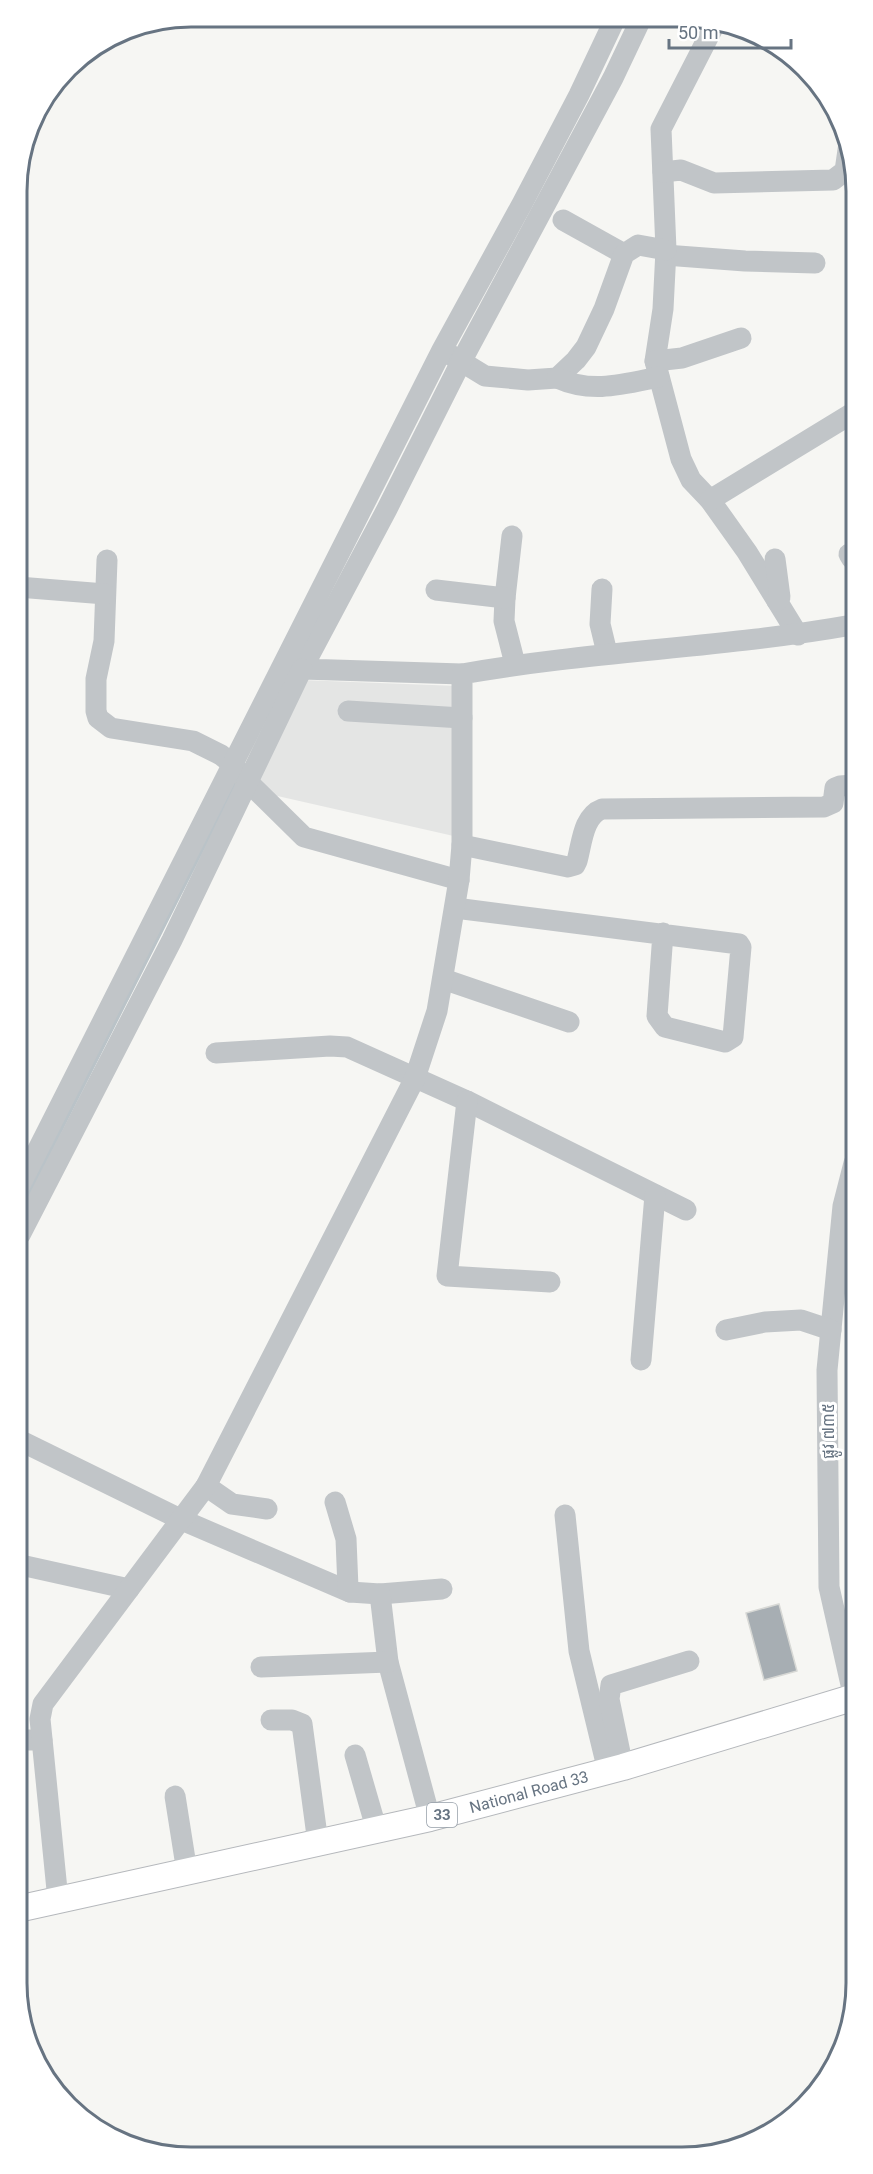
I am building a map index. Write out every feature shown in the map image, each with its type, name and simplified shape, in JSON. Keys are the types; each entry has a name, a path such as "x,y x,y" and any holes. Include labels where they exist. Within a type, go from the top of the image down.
{"main road":[{"name":"National Road 33","path":"27,1907 430,1818 616,1769 846,1701"}],"street":[{"path":"27,1171 231,763 442,350 579,95 611,27"},
{"path":"27,1221 172,940 302,669 387,509 461,362 613,78 637,27"},
{"path":"712,30 664,120 661,140 665,252 663,309 657,369 681,459 691,480 710,500 747,552 798,635"},
{"path":"663,172 681,170 714,183 834,180 845,171"},
{"path":"562,220 624,254"},
{"path":"557,378 586,347 604,309 624,254 639,245 665,252 745,261 815,263"},
{"path":"442,350 485,376 528,380 557,378 573,385 615,386 682,358 741,338"},
{"path":"710,500 846,417"},
{"path":"512,536 504,621 515,664"},
{"path":"775,559 780,597 776,601"},
{"path":"107,560 104,642 96,679 98,718 111,728 193,741 221,755 304,837 459,880"},
{"path":"27,588 105,594"},
{"path":"602,589 600,624 607,653"},
{"path":"436,590 505,598"},
{"path":"302,669 462,674 515,664 798,635 846,626"},
{"path":"58,1900 32,1740 43,1704 206,1486 415,1078 437,1011 459,880 462,845 462,674"},
{"path":"348,711 462,718"},
{"path":"462,845 568,867 575,865 577,861 588,820 594,812 602,809 824,807 833,803 835,788 846,785"},
{"path":"455,908 663,933 739,944 741,947 733,1037 729,1041 725,1042 665,1027 658,1020 663,933"},
{"path":"442,979 569,1022"},
{"path":"216,1053 347,1047 467,1101 686,1210"},
{"path":"467,1101 447,1276 550,1282"},
{"name":"ផ្លូវ ៧៣៥","path":"846,1194 827,1370 830,1587 846,1658"},
{"path":"641,1360 655,1195"},
{"path":"726,1330 765,1322 801,1320 831,1330"},
{"path":"27,1444 182,1520 350,1592 380,1594 442,1588"},
{"path":"206,1486 232,1504 267,1509"},
{"path":"335,1502 346,1539 350,1592"},
{"path":"565,1515 579,1651 616,1769"},
{"path":"27,1566 129,1589"},
{"path":"380,1594 388,1662 430,1818"},
{"path":"616,1769 609,1699 611,1685 689,1661"},
{"path":"261,1667 388,1662"},
{"path":"271,1720 292,1720 302,1724 318,1843"},
{"path":"355,1755 376,1831"},
{"path":"175,1796 187,1872"}],"shaded area":[{"path":"301,680 458,686 458,837 273,795 256,777"}],"building":[{"path":"779,1604 797,1671 764,1680 746,1613"}],"waterway":[{"path":"27,1196 235,784"}]}
